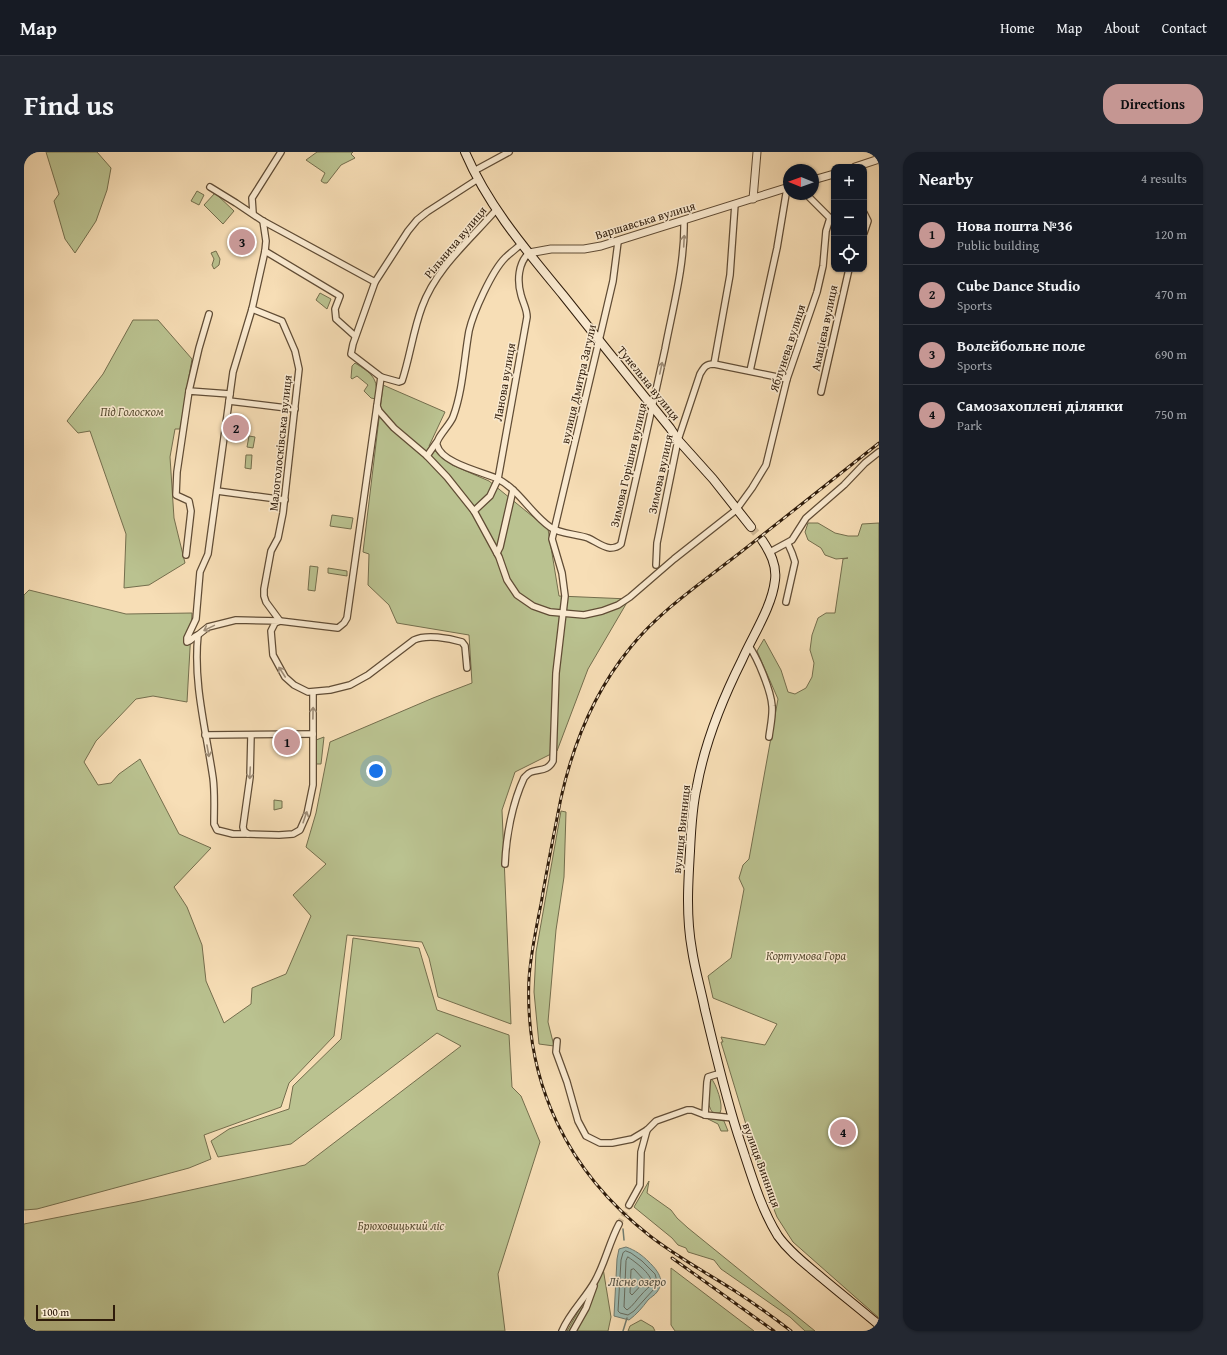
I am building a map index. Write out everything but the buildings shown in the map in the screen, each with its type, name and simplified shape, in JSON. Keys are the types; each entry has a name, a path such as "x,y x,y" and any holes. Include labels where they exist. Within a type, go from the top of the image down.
{"main road":[{"path":"465,152 478,179 496,210 529,253"},
{"name":"Тунельна вулиця","path":"529,253 678,440 713,478 736,510 751,527"},
{"path":"762,540 770,552"},
{"name":"вулиця Винниця","path":"770,552 776,578 774,589 766,610 727,692 711,732 702,759 696,789 691,829 688,881 688,914 692,951 720,1073 733,1118 755,1186 770,1220 779,1237 801,1261 879,1325"}],"street":[{"path":"253,213 252,198 281,152"},
{"path":"474,171 509,152"},
{"path":"752,198 757,152"},
{"path":"864,164 879,159"},
{"path":"819,178 831,175"},
{"path":"263,221 266,241 265,251 252,309 233,372 208,554 200,572 196,619 187,638 187,642 191,641 208,627 236,620 280,621 336,628 340,627 344,623 347,618 381,376 351,354 356,336 375,282 408,231 417,220 478,179"},
{"path":"210,187 253,213 263,221 375,282"},
{"name":"Варшавська вулиця","path":"529,253 553,249 593,248 618,242 752,198 783,189"},
{"path":"750,371 777,248 786,200"},
{"name":"Яблунева вулиця","path":"813,200 831,215"},
{"path":"735,204 730,275 714,364 787,379"},
{"name":"Рільнича вулиця","path":"381,376 399,382 402,381 422,306 429,292 437,278 459,250 496,210"},
{"name":"Яблунева вулиця","path":"377,406 379,411 394,428 427,456 447,477 474,511 497,553 507,580 517,595 538,609 550,612 584,615 602,612 618,605 630,597 674,559 736,510 766,465 787,379 817,292 823,266 826,231 831,218"},
{"name":"Зимова Горішня вулиця","path":"554,530 588,538 607,547 617,547 621,544 672,312 683,252 684,221"},
{"name":"вулиця Дмитра Загули","path":"554,530 613,281 618,242"},
{"path":"427,456 452,417 461,385 470,329 482,296 503,260 521,244"},
{"path":"265,251 340,296 335,309 336,319 356,336"},
{"name":"Ланова вулиця","path":"474,511 490,496 498,479 527,317 526,307 521,298 519,286 520,267 523,259 529,253"},
{"name":"Акацієва вулиця","path":"821,392 848,272"},
{"name":"Малоголосківська вулиця","path":"252,309 282,321 292,343 299,368 285,500 278,538 271,551 264,593 266,602 280,621"},
{"path":"186,555 191,511 190,501 176,495 178,472 190,391 199,348 209,314"},
{"name":"Зимова вулиця","path":"656,565 657,543 678,440 700,374 704,367 708,364 714,364"},
{"path":"190,391 230,394"},
{"path":"229,401 295,409"},
{"path":"436,443 437,447 445,456 460,465 498,479 513,490 554,530 553,543 562,572 564,590 556,673 553,761 546,769 530,772 524,778 508,832 505,847 505,864"},
{"path":"770,552 788,544 806,518 844,485 865,463 879,452"},
{"path":"497,553 500,547 513,490"},
{"path":"216,491 285,500"},
{"path":"786,602 795,562 788,544"},
{"path":"280,621 275,623 271,631 273,655 285,677 294,685 308,692 330,690 350,685 368,675 419,637 427,636 462,642 465,646 467,668"},
{"path":"198,635 196,653 197,670 205,735 213,779 214,824 217,830 225,833 279,835 294,834 300,830 307,814 313,785 313,692"},
{"path":"748,646 755,655 769,692 772,707 768,737"},
{"path":"248,834 244,831 243,827 250,777 251,734"},
{"path":"205,735 313,734"},
{"name":"вулиця Винниця","path":"557,1041 556,1052 567,1082 578,1121 586,1136 600,1143 612,1143 632,1139 647,1130 656,1121 686,1110 692,1110 705,1115 733,1118"},
{"path":"705,1115 708,1076 720,1073"},
{"path":"629,1205 640,1185 641,1152 647,1130"},
{"path":"573,1331 593,1291 611,1239 619,1224"},
{"path":"562,1331 569,1316 590,1290 596,1279"}],"green space":[{"path":"46,152 97,152 111,168 107,190 96,221 75,253 65,239 54,201 59,194"},
{"path":"317,152 353,152 351,154 355,158 341,165 327,183 324,183 321,181 325,173 306,160"},
{"path":"197,191 204,195 199,205 191,201"},
{"path":"215,193 234,211 223,224 204,205"},
{"path":"246,232 252,244 238,251 232,240"},
{"path":"216,251 220,259 219,265 214,269 212,265 214,259 211,253"},
{"path":"320,293 331,299 327,309 316,300"},
{"name":"Під Голоском","path":"133,320 158,320 192,359 180,429 175,429 170,457 174,518 185,563 149,585 124,588 126,534 90,431 78,433 67,421 103,374"},
{"path":"355,363 373,377 377,392 376,399 371,398 364,391 368,385 357,376 352,379 351,378 352,366"},
{"path":"383,385 445,412 429,446 452,465 489,481 548,529 559,596 629,599 588,669 557,751 515,772 502,810 511,1024 438,997 429,958 422,942 347,935 334,1036 289,1083 281,1107 204,1135 211,1159 189,1168 37,1209 24,1210 24,595 29,590 126,614 192,613 187,702 153,696 136,699 96,741 84,762 98,785 111,783 119,774 140,759 179,834 211,848 174,887 187,907 202,945 206,981 224,1023 251,1004 252,988 286,974 311,916 293,895 326,864 306,847 316,813 330,742 472,683 469,635 397,623 389,605 368,585 369,554 363,552"},
{"path":"249,436 255,437 253,448 247,447"},
{"path":"246,455 252,455 251,469 245,468"},
{"path":"332,515 353,518 351,529 330,526"},
{"name":"Кортумова Гора","path":"808,523 818,523 835,533 848,536 858,536 862,524 879,523 879,1318 793,1242 777,1217 764,1184 721,1042 723,1042 721,1037 765,1045 777,1024 713,998 708,976 731,958 744,889 739,878 743,865 749,859 778,699 757,651 764,639 781,670 788,692 795,694 806,688 812,677 814,663 810,650 812,635 818,618 826,613 835,613 843,559 848,558 836,559 825,555 821,548 808,540 805,532"},
{"path":"310,566 318,567 315,591 308,590"},
{"path":"328,568 347,571 347,576 328,573"},
{"path":"324,737 321,764 316,764 316,740"},
{"path":"274,800 282,801 282,808 274,810"},
{"path":"561,811 566,812 564,877 556,930 548,1022 554,1046 539,1044 534,992 536,952"},
{"name":"Брюховицький ліс","path":"353,938 419,948 437,1010 509,1035 512,1087 521,1096 540,1142 498,1274 505,1331 24,1331 24,1224 136,1202 305,1165 461,1046 437,1033 291,1144 218,1157 211,1141 229,1129 289,1109 293,1086 341,1039"},
{"path":"711,1078 720,1100 720,1113 713,1113 709,1106 708,1088 709,1080"},
{"path":"708,1119 724,1121 728,1131 721,1131 718,1124"},
{"path":"649,1181 647,1193 671,1210 688,1228 815,1331 805,1331 790,1317 721,1269 714,1260 688,1252 686,1248 678,1245 672,1238 634,1207"},
{"path":"603,1268 611,1317 608,1331 567,1331"},
{"path":"671,1268 754,1331 675,1331 671,1325"},
{"path":"641,1320 653,1327 655,1331 628,1331 630,1326"}],"water":[{"name":"Лісне озеро","path":"626,1247 635,1251 646,1259 661,1279 660,1288 629,1320 614,1316 617,1259 619,1249"}],"waterway":[{"path":"623,1229 624,1240"},
{"path":"623,1331 627,1318"}],"tunnel":[{"path":"751,527 762,540"},
{"path":"619,1224 629,1205"}],"railway":[{"path":"791,1331 742,1296 681,1258 650,1236 621,1211 596,1183 574,1154 557,1122 543,1089 534,1054 529,1017 529,978 548,864 566,778 587,719 596,700 617,665 642,634 670,607 879,443"},
{"path":"672,1258 774,1331"}],"place":[{"name":"Волейбольне поле","path":"242,242"},
{"name":"Cube Dance Studio","path":"236,428"},
{"name":"Нова пошта №36","path":"287,742"},
{"name":"Самозахоплені ділянки","path":"843,1132"}]}
